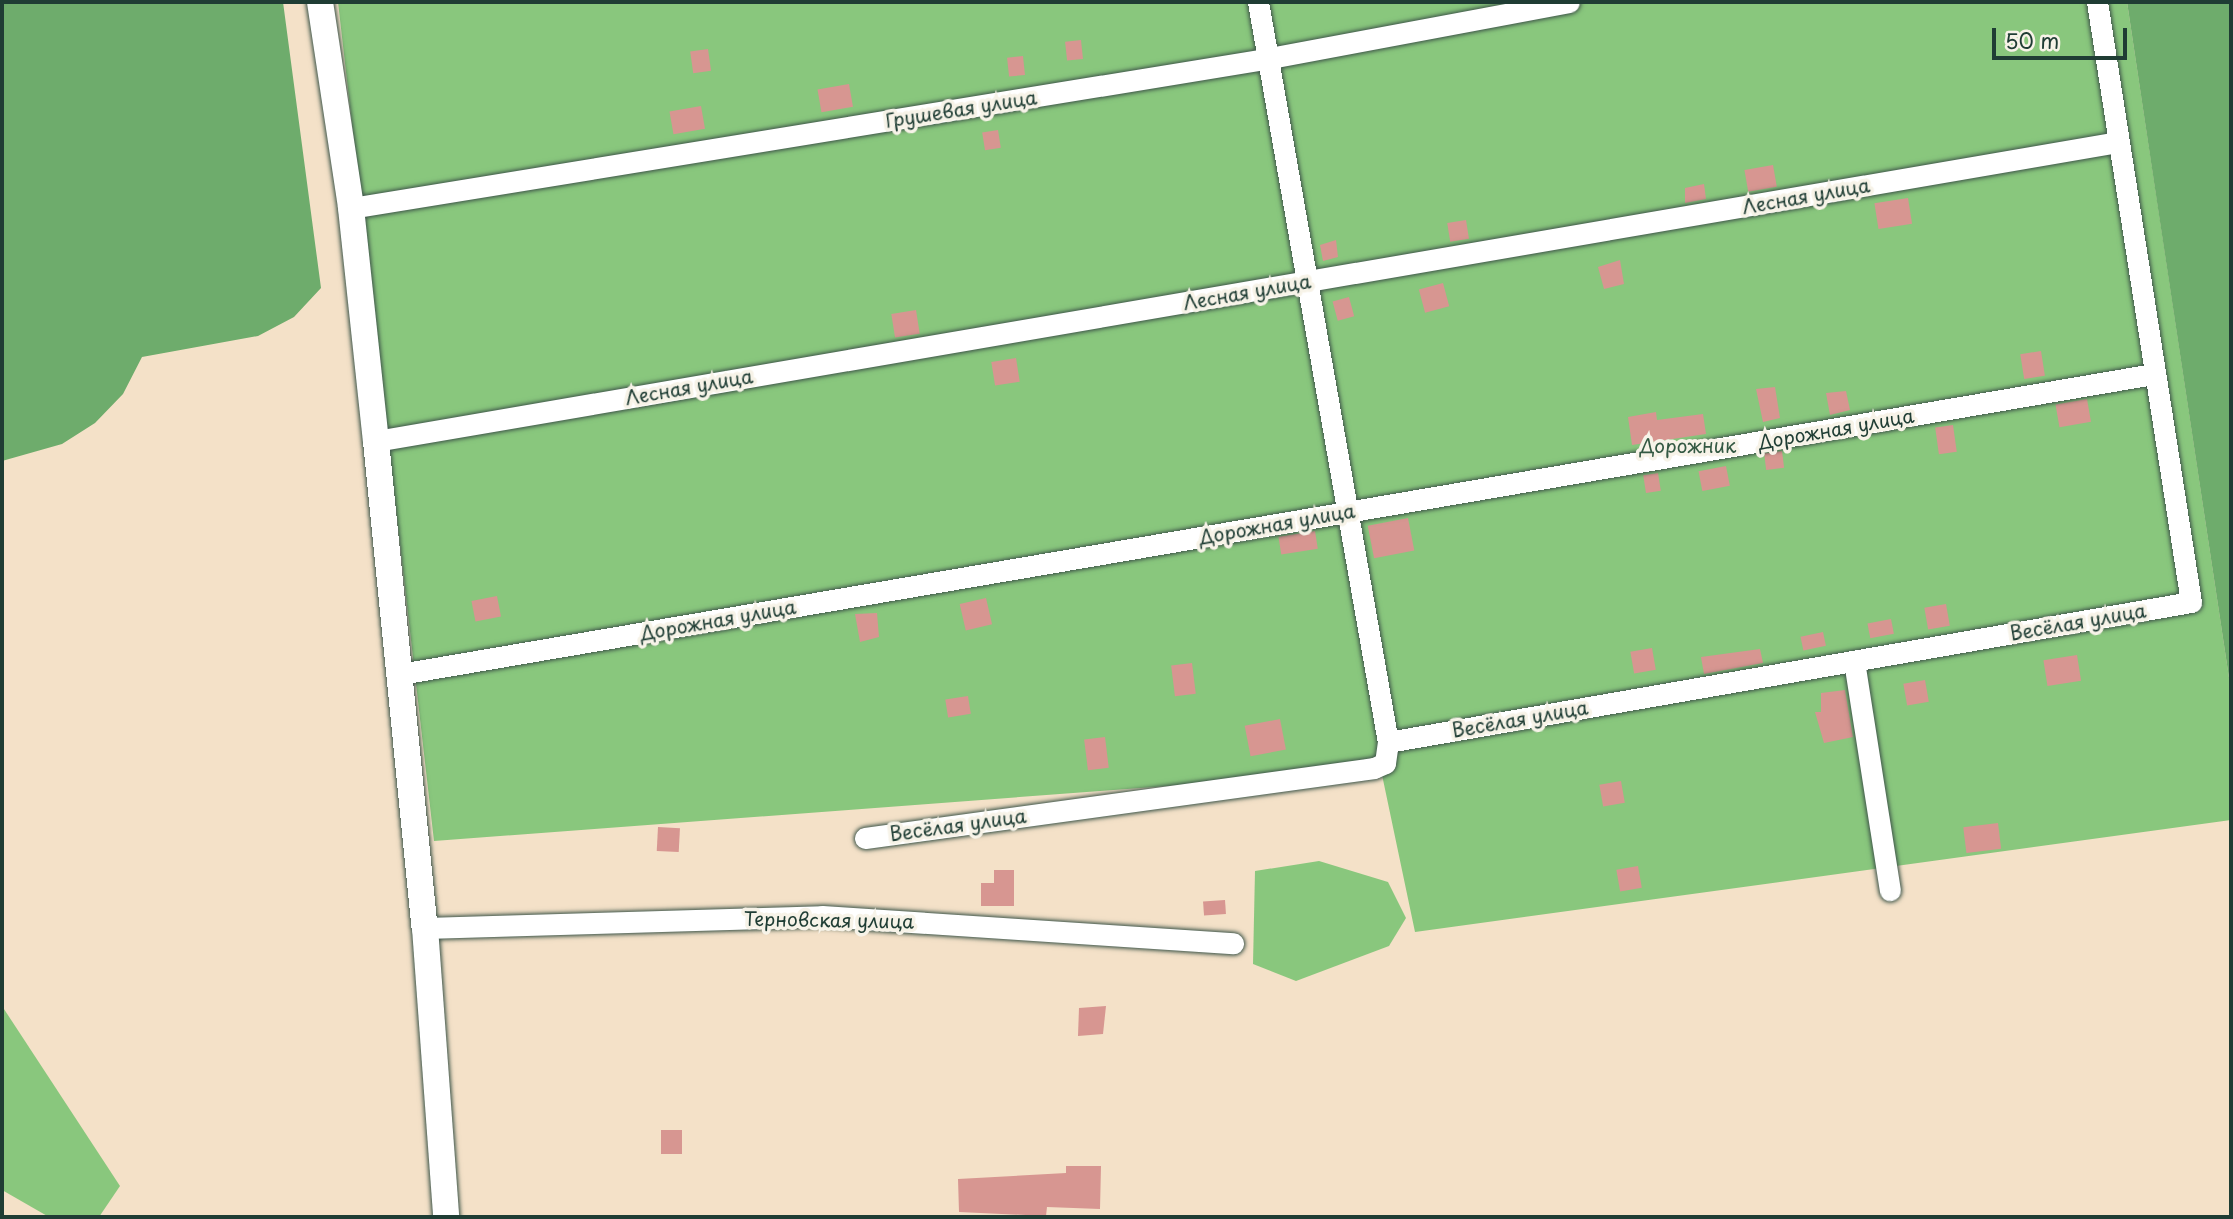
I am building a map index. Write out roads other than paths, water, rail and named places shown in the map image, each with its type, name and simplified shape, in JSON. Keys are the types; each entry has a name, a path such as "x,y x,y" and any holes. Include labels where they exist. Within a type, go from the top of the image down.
{"street":[{"path":"320,2 351,208 376,441 425,928 446,1217"},
{"path":"1258,2 1265,59 1308,282 1388,742"},
{"name":"Грушевая улица","path":"351,208 1265,59 1569,2"},
{"path":"2097,2 2154,374"},
{"name":"Лесная улица","path":"376,441 2118,142"},
{"name":"Дорожная улица","path":"400,674 2154,374"},
{"name":"Весёлая улица","path":"865,838 1374,768 1385,763 1388,742 2191,602 2154,374"},
{"path":"1854,660 1890,890"},
{"name":"Терновская улица","path":"425,928 822,916 1233,943"}],"park label":[{"name":"Дорожник","path":"1688,446"}]}
